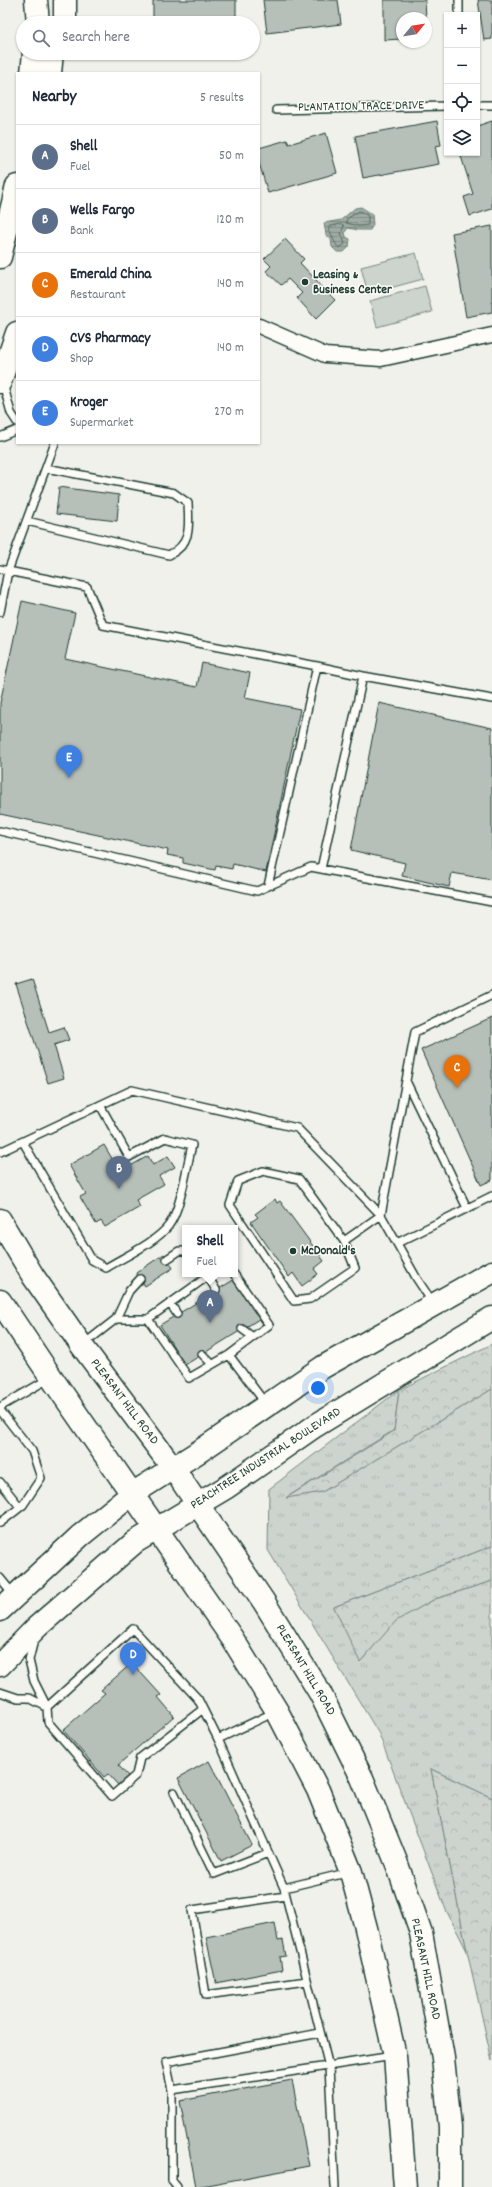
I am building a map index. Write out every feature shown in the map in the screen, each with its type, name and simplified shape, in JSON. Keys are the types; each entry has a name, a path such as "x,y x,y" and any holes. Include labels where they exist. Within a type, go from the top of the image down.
{"highway":[{"path":"36,0 37,16"},
{"path":"65,0 65,16"},
{"path":"32,72 33,60"},
{"path":"50,72 51,60"},
{"path":"63,72 64,60"},
{"path":"0,257 16,190"},
{"path":"1,381 16,336"},
{"name":"PLEASANT HILL ROAD","path":"0,1220 33,1276 82,1346 173,1468 264,1602 320,1693 362,1778 397,1864 421,1933 443,2058 450,2127 450,2187"},
{"path":"7,1603 96,1522 132,1494 329,1363 492,1272"},
{"path":"0,1302 232,1638 277,1711 318,1790 351,1872 366,1928 395,2056 404,2187"},
{"name":"PEACHTREE INDUSTRIAL BOULEVARD","path":"0,1664 38,1627 135,1542 156,1528 227,1487 315,1426 492,1318"}],"street":[{"path":"260,326 325,355 381,359 492,335"}],"lane":[{"path":"459,0 459,12"},
{"path":"480,105 492,105"},
{"name":"PLANTATION TRACE DRIVE","path":"276,110 444,106"},
{"path":"1,381 6,388 11,413 16,420"},
{"path":"0,438 16,430"},
{"path":"0,612 8,571 55,444"},
{"path":"27,521 169,555 178,550 189,532 188,503 174,493 46,468"},
{"path":"0,569 87,587 103,625 363,676 492,699"},
{"path":"268,886 317,666"},
{"path":"321,869 363,676"},
{"path":"0,831 257,891 311,867 492,902"},
{"path":"344,1241 381,1215 415,1032 492,995"},
{"path":"406,1080 467,1208"},
{"path":"0,1152 132,1090 297,1128 381,1215 416,1278 434,1304"},
{"path":"23,1142 92,1260 106,1268 147,1243 169,1225 181,1194 192,1145 165,1138 129,1157 100,1105"},
{"path":"263,1171 299,1179 344,1241 355,1268 310,1299 294,1301 230,1205 238,1181 263,1171"},
{"path":"397,1243 492,1196"},
{"path":"167,1259 179,1251 182,1251"},
{"path":"116,1319 148,1319 207,1277"},
{"path":"211,1277 216,1290"},
{"path":"148,1319 189,1378 229,1355 269,1325 236,1277"},
{"path":"82,1346 116,1319 129,1290 140,1279"},
{"path":"170,1303 177,1314"},
{"path":"242,1329 253,1337"},
{"path":"202,1354 212,1364"},
{"path":"229,1355 266,1404"},
{"path":"0,1407 51,1377"},
{"path":"0,1410 32,1451 41,1478 20,1508 0,1523"},
{"path":"0,1482 20,1508"},
{"path":"0,1578 7,1603"},
{"path":"38,1627 29,1660 34,1681 47,1707 48,1722 112,1796 136,1775 140,1758 203,1709"},
{"path":"47,1707 133,1629 198,1699 218,1739 284,1888 329,2066 335,2187"},
{"path":"0,1692 18,1698 29,1698 47,1707"},
{"path":"218,1739 277,1711"},
{"path":"174,1792 214,1874 268,1852"},
{"path":"284,1888 351,1872"},
{"path":"286,1896 192,1910 206,1995 307,1981"},
{"path":"177,2187 172,2181 172,2090 166,2062 320,2033"},
{"path":"172,2090 395,2056"}],"green space":[{"path":"416,253 423,279 368,294 361,267"},
{"path":"425,286 432,312 377,327 370,301"},
{"path":"492,1344 492,1389 322,1492 286,1498 394,1431 399,1390"},
{"path":"492,1389 492,1546 334,1607 361,1661 395,1621 435,1599 492,1581 492,1798 431,1769 467,1951 446,1910 379,1734 268,1550 269,1489 399,1390 394,1430 287,1497 322,1492"},
{"path":"492,1546 492,1581 435,1599 396,1621 360,1662 334,1607"},
{"path":"431,1769 492,1798 492,2061 467,1951"}],"water":[{"path":"361,207 372,214 373,225 370,230 348,228 345,232 346,237 350,239 349,247 344,252 337,252 332,247 331,239 326,235 324,223 341,220 355,208"}],"building":[{"path":"153,0 236,0 236,16 153,16"},
{"path":"263,0 338,0 341,24 267,33"},
{"path":"384,0 425,0 426,12 396,12 396,39 384,40"},
{"path":"478,0 492,0 492,39 484,40"},
{"path":"437,121 441,145 435,146 439,164 363,178 355,136"},
{"path":"492,121 492,209 470,216 464,197 473,194 461,156 480,156 480,125"},
{"path":"326,133 337,173 268,193 260,166 260,148 287,140 289,144"},
{"path":"492,226 492,312 466,317 452,233"},
{"name":"Leasing & Business Center","path":"285,239 304,259 300,263 335,300 316,319 297,298 302,293 288,279 281,285 266,271 271,266 264,259"},
{"path":"59,487 119,495 117,521 56,514"},
{"path":"22,601 75,613 65,659 197,687 202,663 250,673 245,698 300,709 266,872 233,864 232,869 216,866 215,870 183,863 183,858 167,855 168,850 0,814 0,703"},
{"path":"379,703 492,728 492,880 452,873 449,887 402,876 405,863 351,850"},
{"path":"32,979 49,1032 64,1027 69,1040 54,1045 64,1078 48,1083 16,984"},
{"path":"492,1018 492,1180 481,1185 421,1050"},
{"path":"104,1145 120,1172 148,1156 153,1165 168,1156 175,1167 159,1176 164,1184 136,1200 140,1207 105,1227 101,1221 96,1224 80,1197 86,1194 69,1165"},
{"name":"McDonald's","path":"275,1199 277,1203 280,1201 324,1261 314,1269 318,1274 302,1286 293,1273 289,1277 251,1222 258,1217 255,1214"},
{"path":"164,1254 173,1268 145,1286 136,1273"},
{"path":"235,1279 259,1319 185,1365 160,1325"},
{"path":"132,1663 161,1695 158,1697 174,1716 118,1765 128,1776 118,1785 108,1774 104,1777 63,1730 105,1693 101,1690"},
{"path":"209,1761 252,1845 221,1861 178,1778"},
{"path":"275,1923 278,1941 283,1940 286,1956 280,1957 282,1970 216,1983 206,1937"},
{"path":"292,2080 309,2166 196,2187 180,2101"}],"place":[{"name":"Leasing & Business Center","path":"305,282"},
{"name":"Kroger","path":"69,778"},
{"name":"Emerald China","path":"457,1088"},
{"name":"Wells Fargo","path":"119,1189"},
{"name":"McDonald's","path":"293,1251"},
{"name":"Shell","path":"210,1323"},
{"name":"CVS Pharmacy","path":"133,1675"}]}
